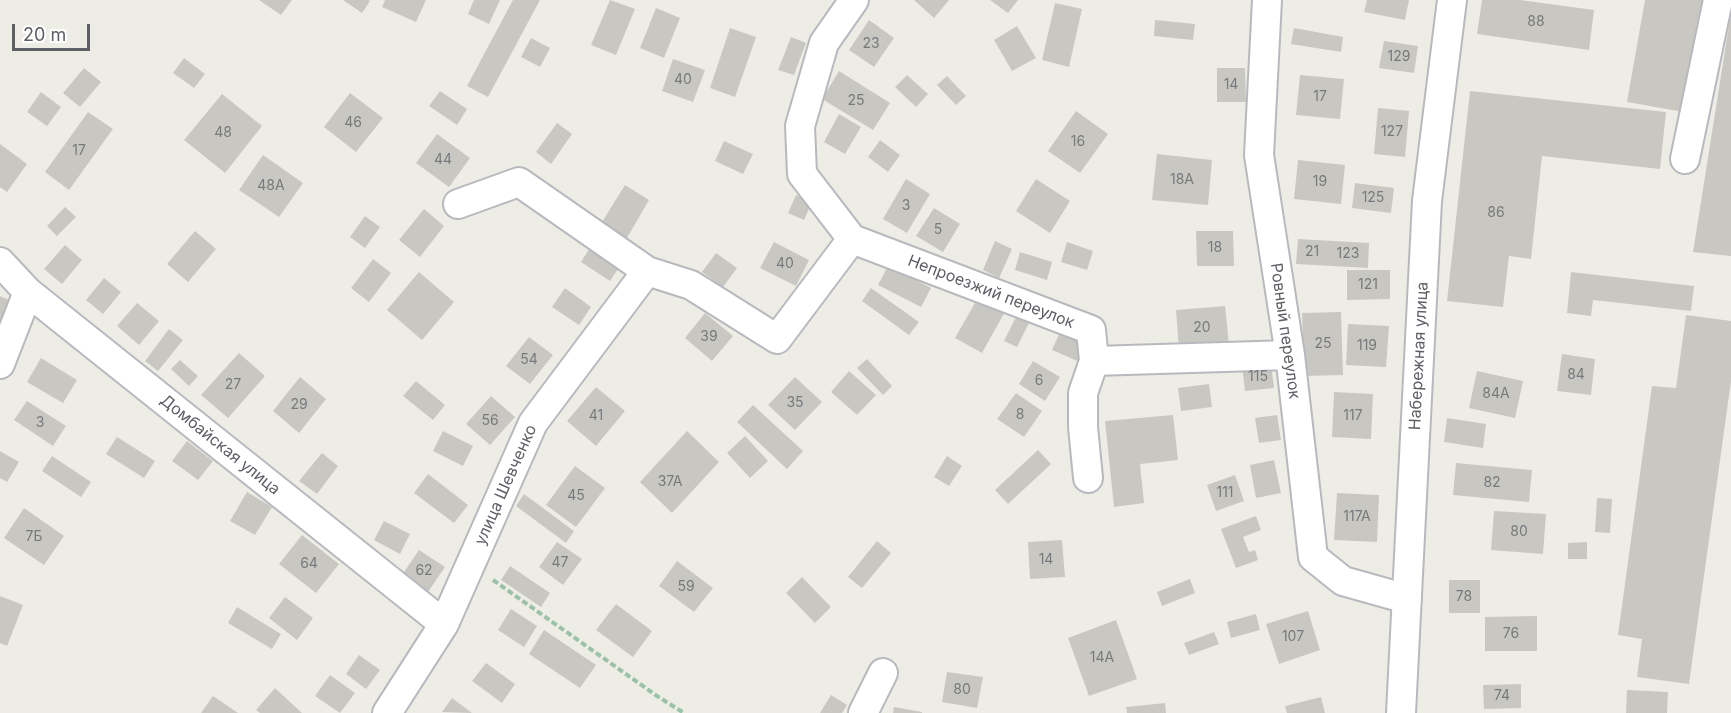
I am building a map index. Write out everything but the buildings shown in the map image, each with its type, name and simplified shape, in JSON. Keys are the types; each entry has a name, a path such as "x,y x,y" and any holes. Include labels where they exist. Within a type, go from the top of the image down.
{"street":[{"name":"Ровный переулок","path":"1267,0 1258,155 1290,355 1313,557 1343,581 1407,599"},
{"name":"Набережная улица","path":"1401,713 1427,201 1452,0"},
{"path":"1685,159 1718,0"},
{"path":"458,204 519,182 647,271 691,285 777,339 852,239 802,174 800,126 824,44 848,2"},
{"name":"Непроезжий переулок","path":"852,239 1091,330 1094,361 1083,393 1083,427 1088,478"},
{"name":"Домбайская улица","path":"0,262 28,292 444,624"},
{"name":"улица Шевченко","path":"387,713 444,624 533,423 647,271"},
{"path":"0,364 28,292"},
{"path":"1094,361 1290,355"},
{"path":"863,713 883,673"}],"path":[{"path":"471,564 684,713"}]}
